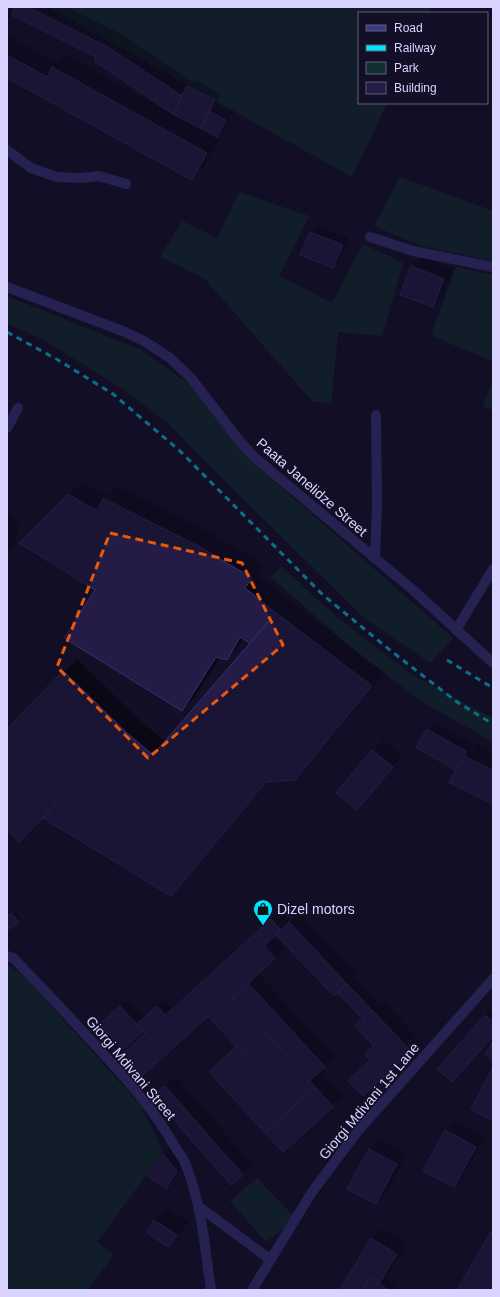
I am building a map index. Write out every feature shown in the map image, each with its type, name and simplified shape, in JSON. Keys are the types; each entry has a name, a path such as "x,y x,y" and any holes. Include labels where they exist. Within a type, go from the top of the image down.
{"street":[{"path":"7,150 31,168 57,177 82,178 99,176 126,184"},
{"path":"370,237 413,251 493,267"},
{"name":"Paata Janelidze Street","path":"7,287 125,332 144,341 170,358 191,378 252,456 413,590 493,663"},
{"path":"7,428 18,408"},
{"path":"375,559 377,504 376,415"},
{"path":"456,630 493,569"},
{"name":"Giorgi Mdivani Street","path":"7,956 13,958 47,992 124,1077 152,1111 170,1138 187,1166 198,1206 211,1290"},
{"name":"Giorgi Mdivani 1st Lane","path":"252,1290 312,1192 356,1132 493,979"},
{"path":"198,1206 271,1260"}],"highlighted area":[{"path":"110,533 242,563 283,645 148,758 57,667"}],"green space":[{"path":"48,7 432,7 430,12 358,12 358,104 387,104 352,177"},
{"path":"400,177 493,211 493,261 421,246 374,226"},
{"path":"239,192 309,216 279,276 332,303 363,244 403,263 382,336 338,332 331,404 312,401 204,278 160,257 182,221 217,238"},
{"path":"456,267 493,275 493,362 431,335"},
{"path":"7,296 141,350 188,383 248,458 453,638 430,663 363,617 170,425 123,389 42,339 7,323"},
{"path":"493,378 493,410 483,407"},
{"path":"281,567 337,617 412,675 493,718 493,742 418,699 354,650 271,577"},
{"path":"7,965 25,977 140,1105 163,1152 97,1242 114,1255 88,1290 7,1290"},
{"path":"257,1178 296,1219 266,1242 230,1201"}],"building":[{"path":"10,7 28,7 108,47 182,96 173,114 94,61 96,57 12,15 15,9"},
{"path":"7,55 47,77 52,67 207,153 192,180 7,78"},
{"path":"187,86 215,100 201,128 173,114"},
{"path":"210,111 226,120 217,137 201,128"},
{"path":"310,232 343,245 333,268 300,255"},
{"path":"411,266 444,279 433,307 400,295"},
{"path":"68,494 97,511 103,498 200,547 252,578 245,588 276,613 250,643 240,637 227,660 216,657 182,711 64,638 95,590 19,543"},
{"path":"276,613 372,686 295,780 266,782 171,896 43,818 126,732 153,755"},
{"path":"63,671 126,732 19,842 7,830 7,729"},
{"path":"427,729 467,752 455,770 416,747"},
{"path":"372,750 393,767 357,810 336,793"},
{"path":"464,756 493,770 493,804 449,782"},
{"path":"11,913 19,922 10,929 7,926 7,917"},
{"path":"271,919 281,930 264,946 275,958 233,997 211,974"},
{"path":"289,922 347,984 334,996 276,935"},
{"path":"211,974 267,1034 244,1055 208,1016 142,1076 122,1055"},
{"path":"248,983 325,1067 309,1081 233,997"},
{"path":"347,984 372,1010 363,1019 338,993"},
{"path":"120,1006 143,1031 123,1049 100,1024"},
{"path":"157,1006 165,1015 145,1034 137,1024"},
{"path":"372,1010 411,1051 363,1096 348,1081 370,1060 365,1054 374,1046 355,1026"},
{"path":"485,1015 493,1021 493,1036 452,1082 437,1069"},
{"path":"267,1034 315,1087 265,1133 209,1072 237,1046 244,1055"},
{"path":"493,1041 493,1060 485,1055"},
{"path":"493,1068 493,1121 471,1109"},
{"path":"165,1086 243,1175 231,1185 153,1096"},
{"path":"315,1087 333,1107 283,1152 265,1133"},
{"path":"445,1130 476,1147 454,1187 423,1171"},
{"path":"369,1149 397,1164 376,1204 347,1189"},
{"path":"163,1154 177,1171 166,1189 147,1175"},
{"path":"154,1220 177,1235 168,1247 146,1232"},
{"path":"493,1229 493,1290 457,1290"},
{"path":"371,1238 397,1254 379,1284 369,1278 362,1290 340,1290"},
{"path":"369,1278 389,1290 362,1290"}],"railway":[{"path":"7,332 58,360 113,394 180,451 323,595 391,651 457,702 493,724"},
{"path":"447,660 493,688"}],"place":[{"name":"Dizel motors","path":"263,926"}]}
